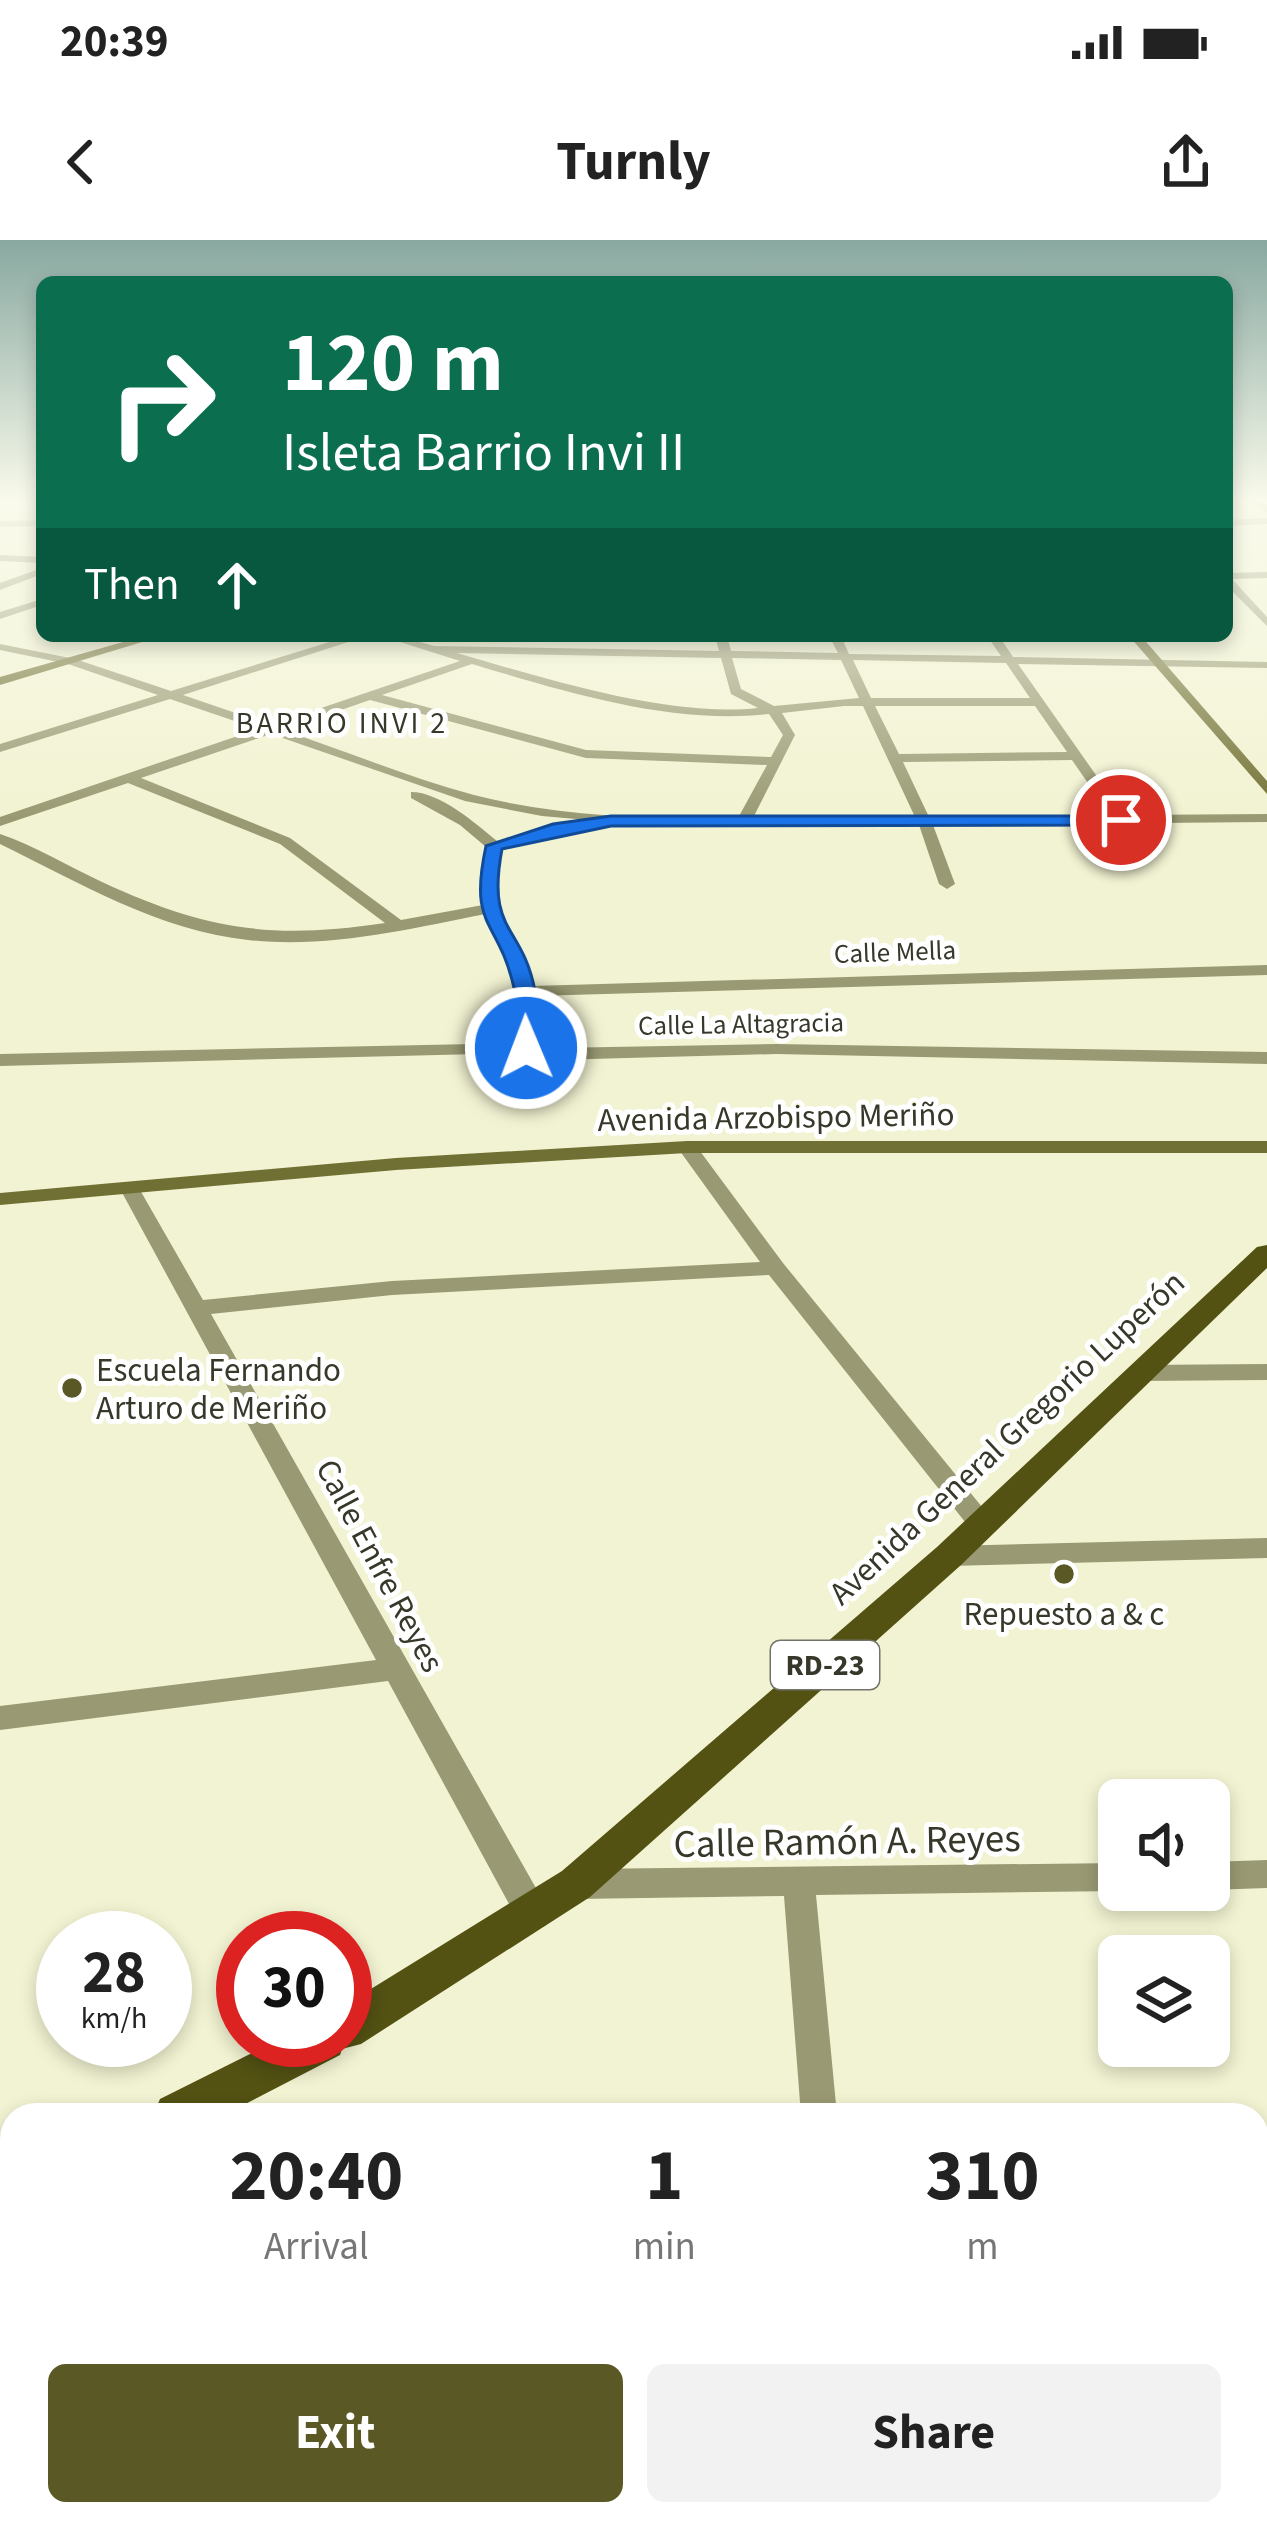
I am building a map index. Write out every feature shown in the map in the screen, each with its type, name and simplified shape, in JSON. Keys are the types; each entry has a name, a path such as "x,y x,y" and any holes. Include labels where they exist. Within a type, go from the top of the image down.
{"main road":[{"name":"Avenida General Gregorio Luperón","path":"372,2013 576,1884 949,1556 1267,1253"},
{"path":"200,2103 271,2067"}],"street":[{"path":"0,616 34,605"},
{"path":"0,680 50,662 135,642"},
{"path":"0,748 342,642"},
{"path":"409,642 671,708 745,712 866,701 1038,702"},
{"path":"722,642 735,691 786,720 789,735 743,823"},
{"path":"838,642 925,822 947,884"},
{"path":"997,642 1121,820"},
{"path":"1141,642 1267,790"},
{"path":"0,646 146,703 438,805 494,846"},
{"path":"435,649 1267,665"},
{"path":"70,661 470,798 611,821 1267,818"},
{"path":"0,822 364,694 472,661"},
{"path":"364,694 586,754 776,761"},
{"path":"893,758 1075,756"},
{"path":"129,778 285,841 396,924"},
{"path":"494,846 553,829 611,821"},
{"path":"0,838 211,928 277,934 396,924 488,909"},
{"path":"494,846 485,891 488,909 511,949 526,992 526,1048"},
{"name":"Calle Mella","path":"526,992 1267,970"},
{"name":"Calle La Altagracia","path":"0,1060 526,1048 554,1054 776,1049 1267,1058"},
{"path":"686,1147 775,1268 982,1525"},
{"name":"Avenida Arzobispo Meriño","path":"0,1198 686,1147 1267,1147"},
{"name":"Calle Enfre Reyes","path":"129,1187 533,1915"},
{"path":"197,1308 392,1288 775,1268"},
{"path":"1139,1373 1267,1372"},
{"path":"949,1556 1267,1548"},
{"path":"0,1718 396,1669"},
{"path":"1230,1875 1267,1874"},
{"name":"Calle Ramón A. Reyes","path":"576,1884 1098,1877"},
{"path":"800,1884 818,2103"}],"place":[{"name":"Escuela Fernando Arturo de Meriño","path":"72,1388"},
{"name":"Repuesto a & c","path":"1064,1574"}],"district":[{"name":"BARRIO INVI 2","path":"342,723"}],"route":[{"path":"526,1048 526,992 511,949 490,917 485,891 494,846 576,824 611,821 1121,820"}]}
